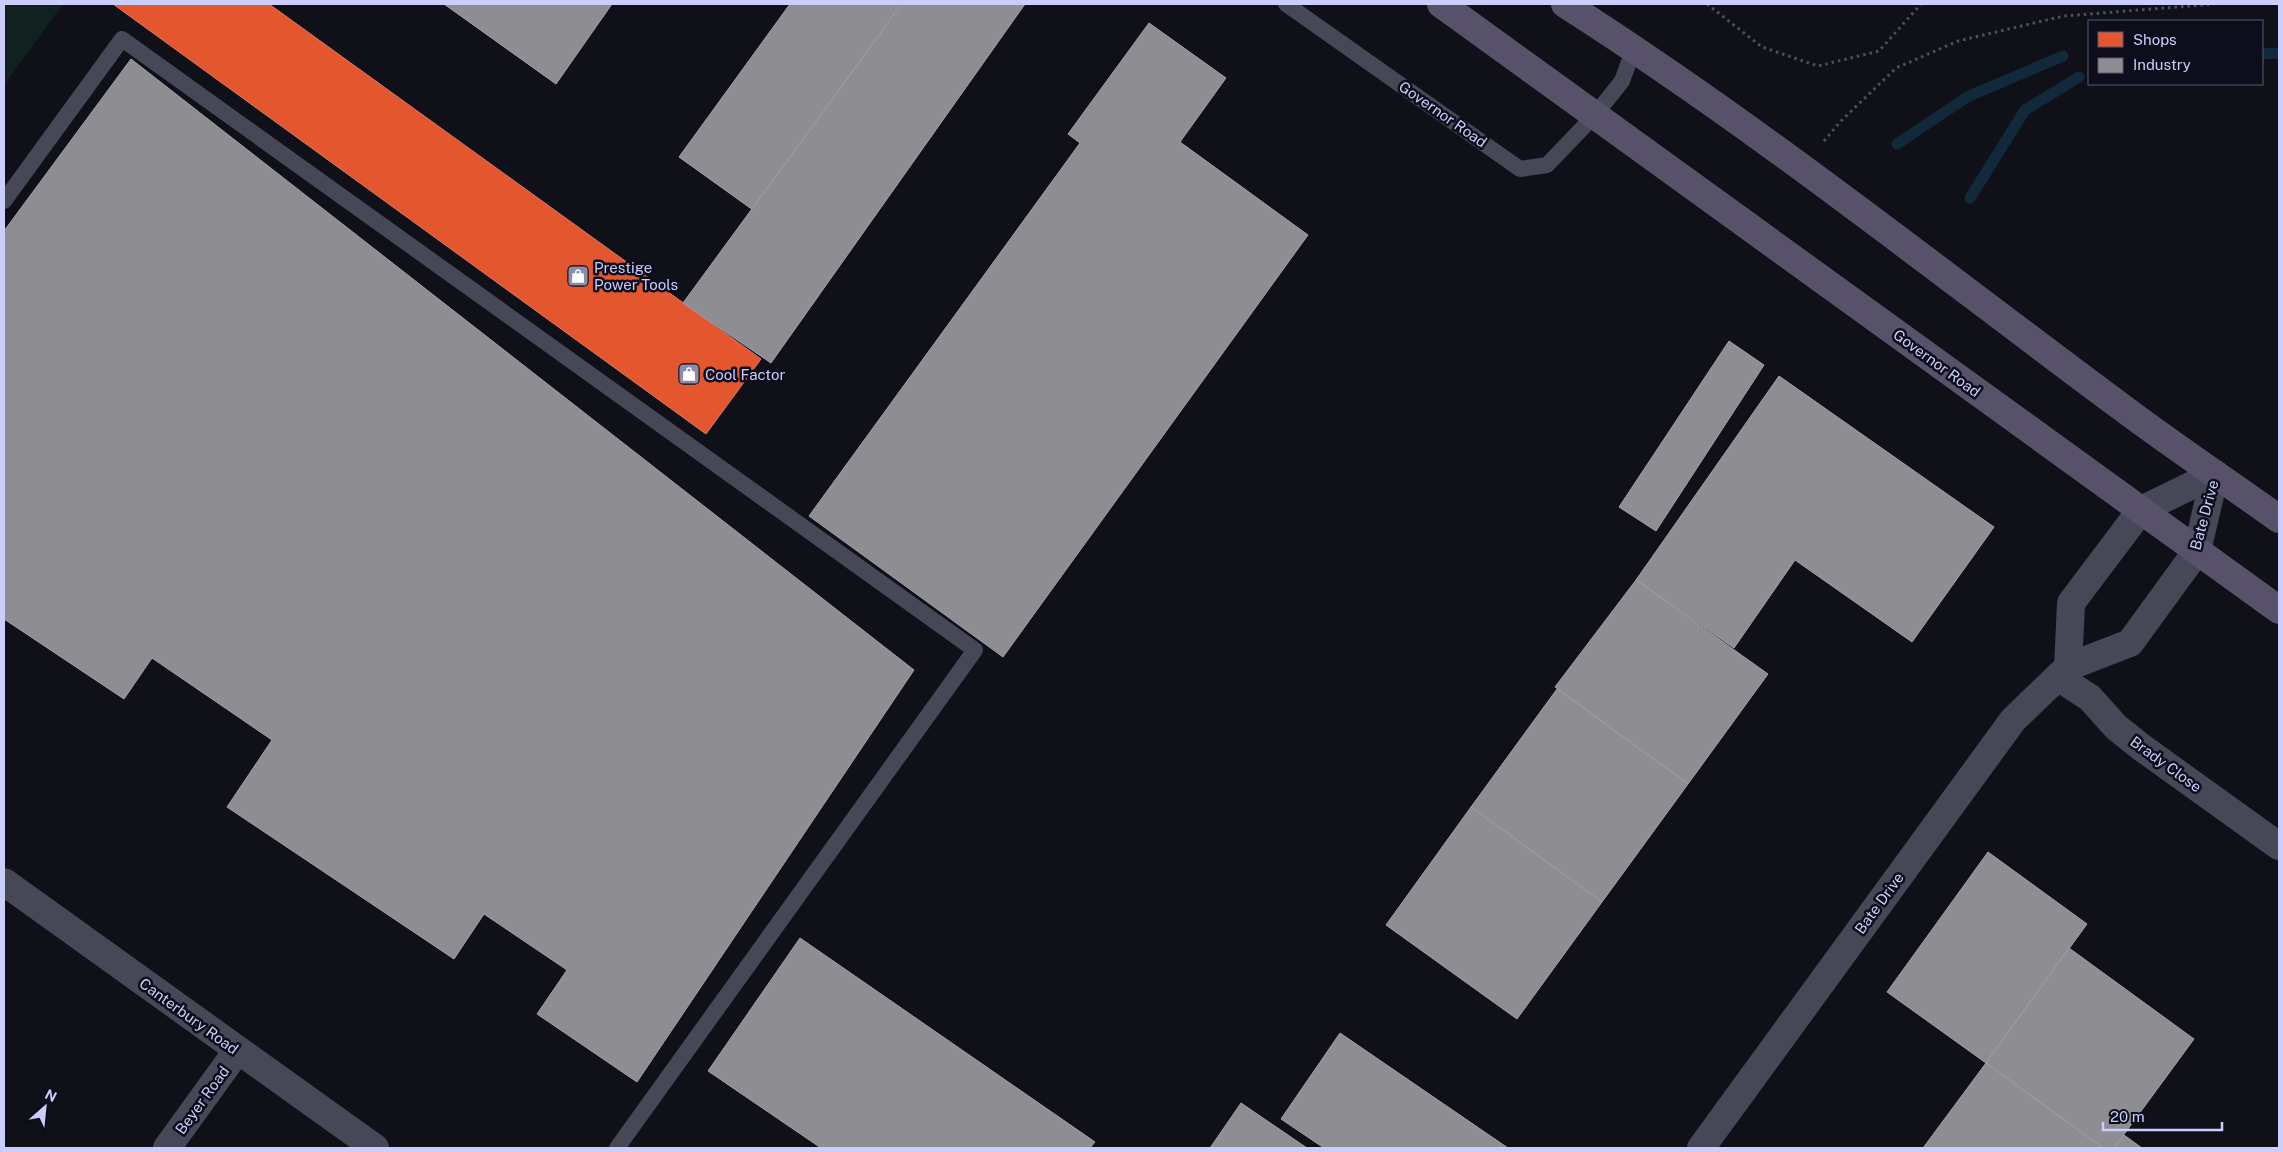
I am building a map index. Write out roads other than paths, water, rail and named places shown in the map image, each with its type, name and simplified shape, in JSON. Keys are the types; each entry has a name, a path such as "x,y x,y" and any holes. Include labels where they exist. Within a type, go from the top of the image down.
{"main road":[{"name":"Governor Road","path":"1441,4 2279,610"},
{"path":"1566,4 1634,48 1802,167 2119,406 2279,519"}],"street":[{"name":"Bate Drive","path":"2063,672 2071,603 2141,510 2215,474"},
{"name":"Bate Drive","path":"1701,1148 2013,720 2063,672 2130,642 2198,551 2215,474"},
{"name":"Brady Close","path":"2063,672 2116,727 2279,846"},
{"name":"Canterbury Road","path":"4,882 237,1051 375,1148"},
{"name":"Beyer Road","path":"167,1148 237,1051"}],"lane":[{"name":"Governor Road","path":"1286,4 1520,169 1547,165 1595,115 1622,81 1634,48"},
{"path":"4,201 122,39 975,650 617,1148"}],"waterway":[{"path":"2263,54 2279,53"},
{"path":"1897,144 1967,97 2063,56"},
{"path":"1970,198 2025,110 2079,77"}],"place":[{"name":"Prestige Power Tools","path":"578,276"},
{"name":"Cool Factor","path":"689,374"}]}
